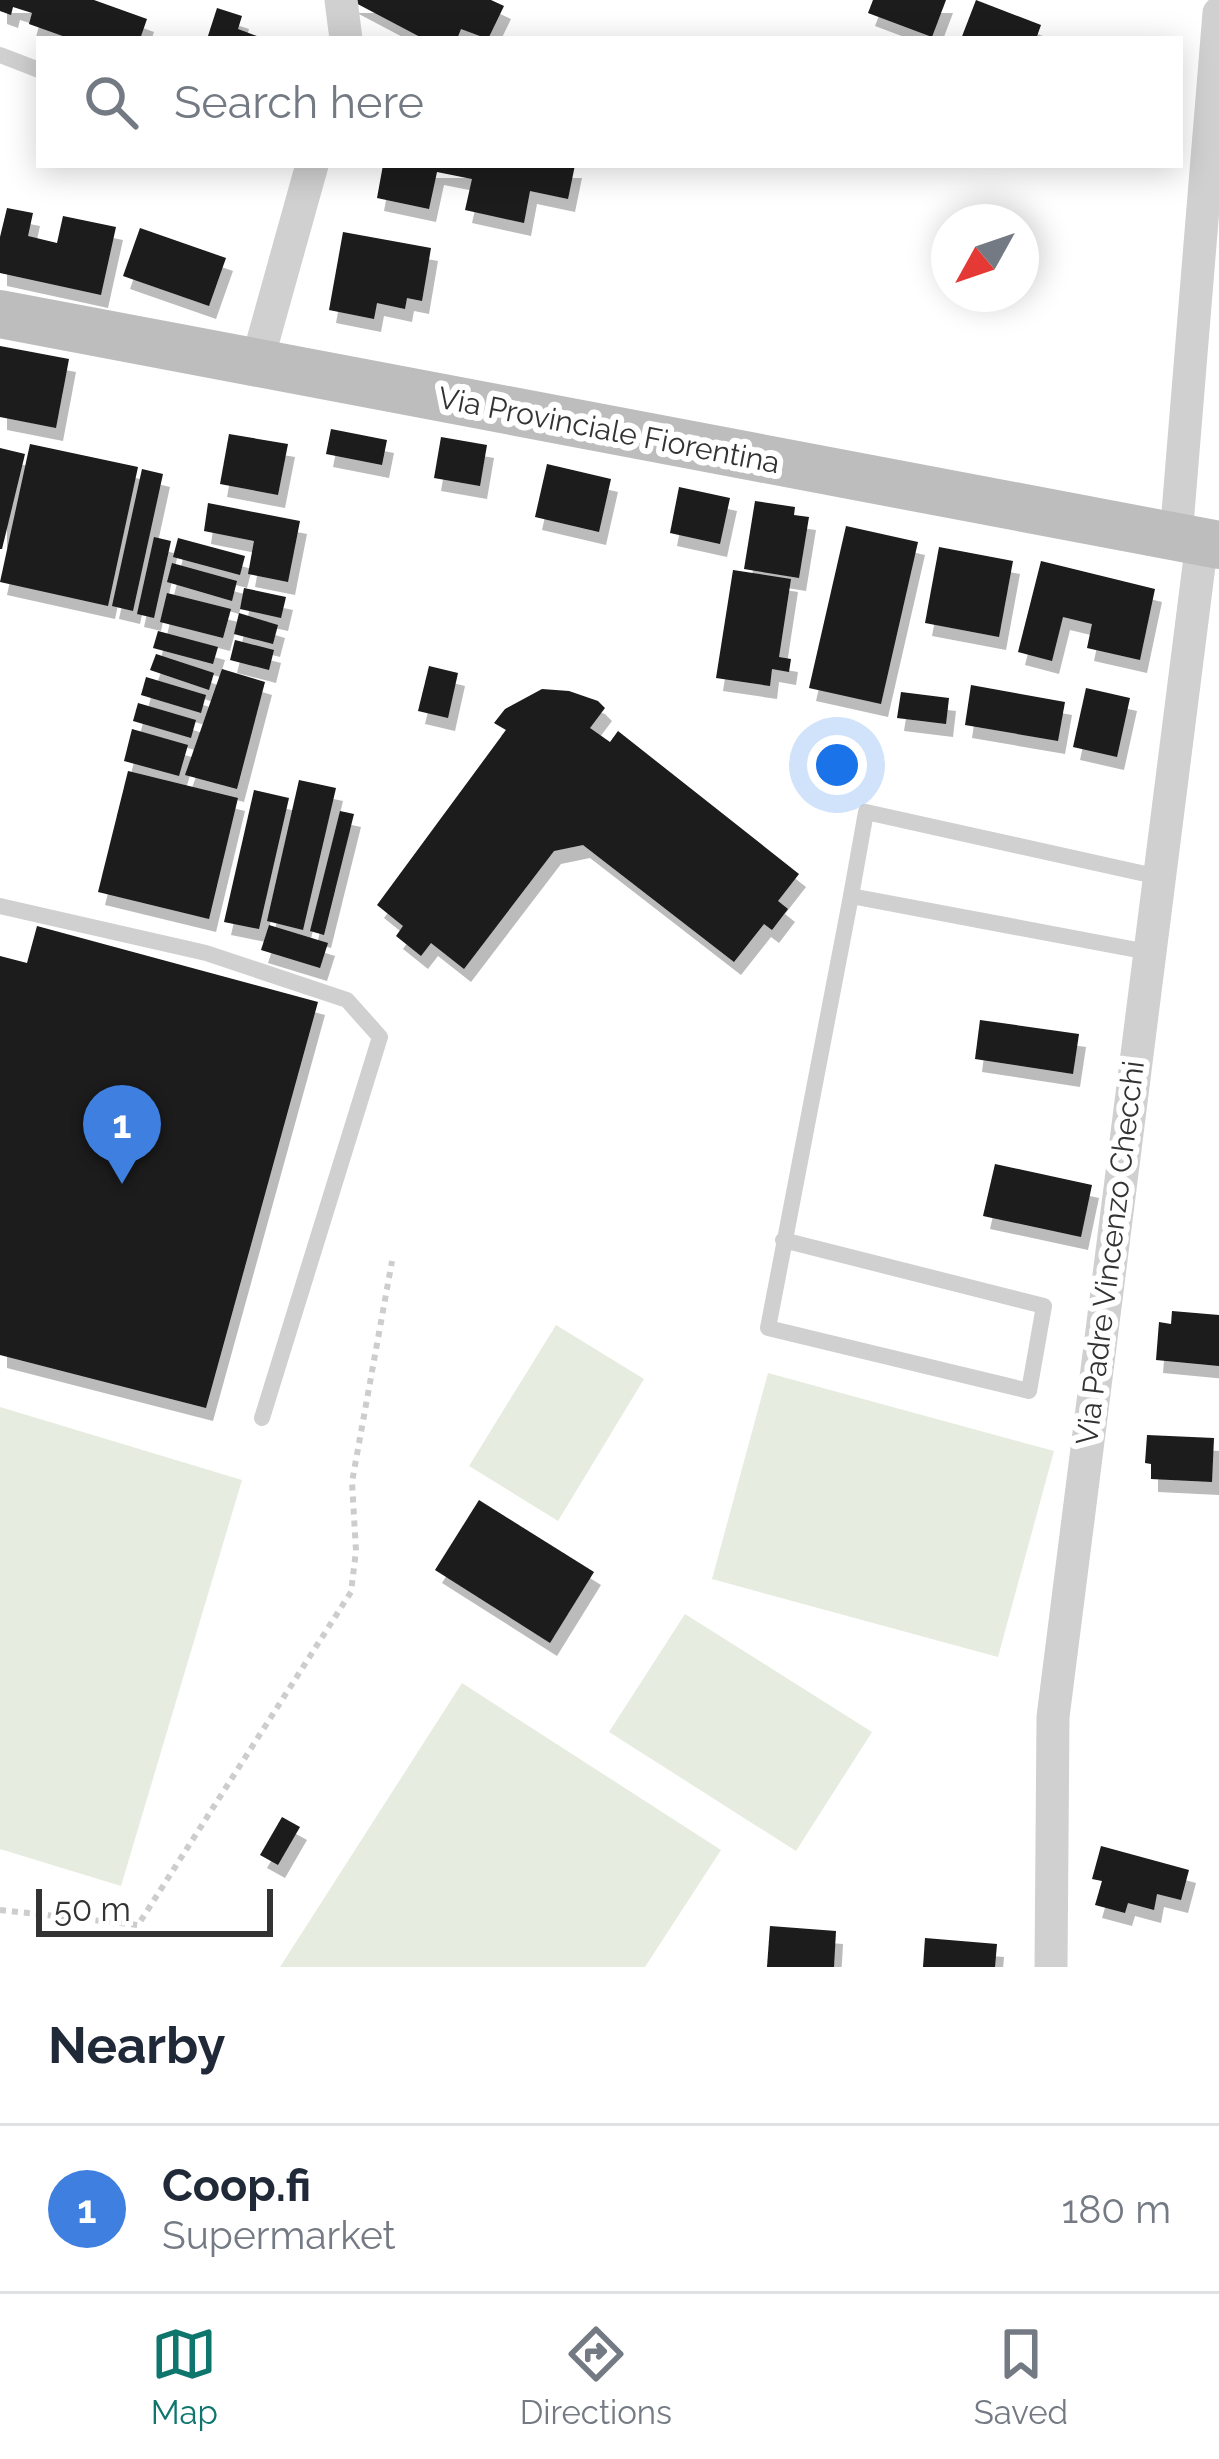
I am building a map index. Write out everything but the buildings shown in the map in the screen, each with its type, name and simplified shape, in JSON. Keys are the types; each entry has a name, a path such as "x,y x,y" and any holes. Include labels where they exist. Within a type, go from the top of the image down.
{"main road":[{"name":"Via Provinciale Fiorentina","path":"0,314 1199,542"}],"street":[{"path":"341,0 346,36"},
{"name":"Via Padre Vincenzo Checchi","path":"1051,1967 1053,1717 1199,542 1219,13"},
{"path":"257,362 311,168"}],"lane":[{"path":"0,56 36,69"},
{"path":"783,1240 1043,1306 1029,1391 768,1328 783,1240 866,812 1159,878"},
{"path":"851,896 1148,952"},
{"path":"0,906 206,953 347,1000 380,1037 262,1418"}],"path":[{"path":"0,1910 138,1925 351,1592 356,1551 352,1482 392,1261"}],"shaded area":[{"path":"556,1325 644,1379 558,1521 469,1466"},
{"path":"768,1373 1054,1451 998,1657 712,1579"},
{"path":"0,1407 242,1480 121,1886 0,1849"},
{"path":"685,1614 872,1732 796,1851 609,1732"},
{"path":"462,1683 721,1850 645,1967 280,1967"}],"place":[{"name":"Coop.fi","path":"122,1184"}]}
